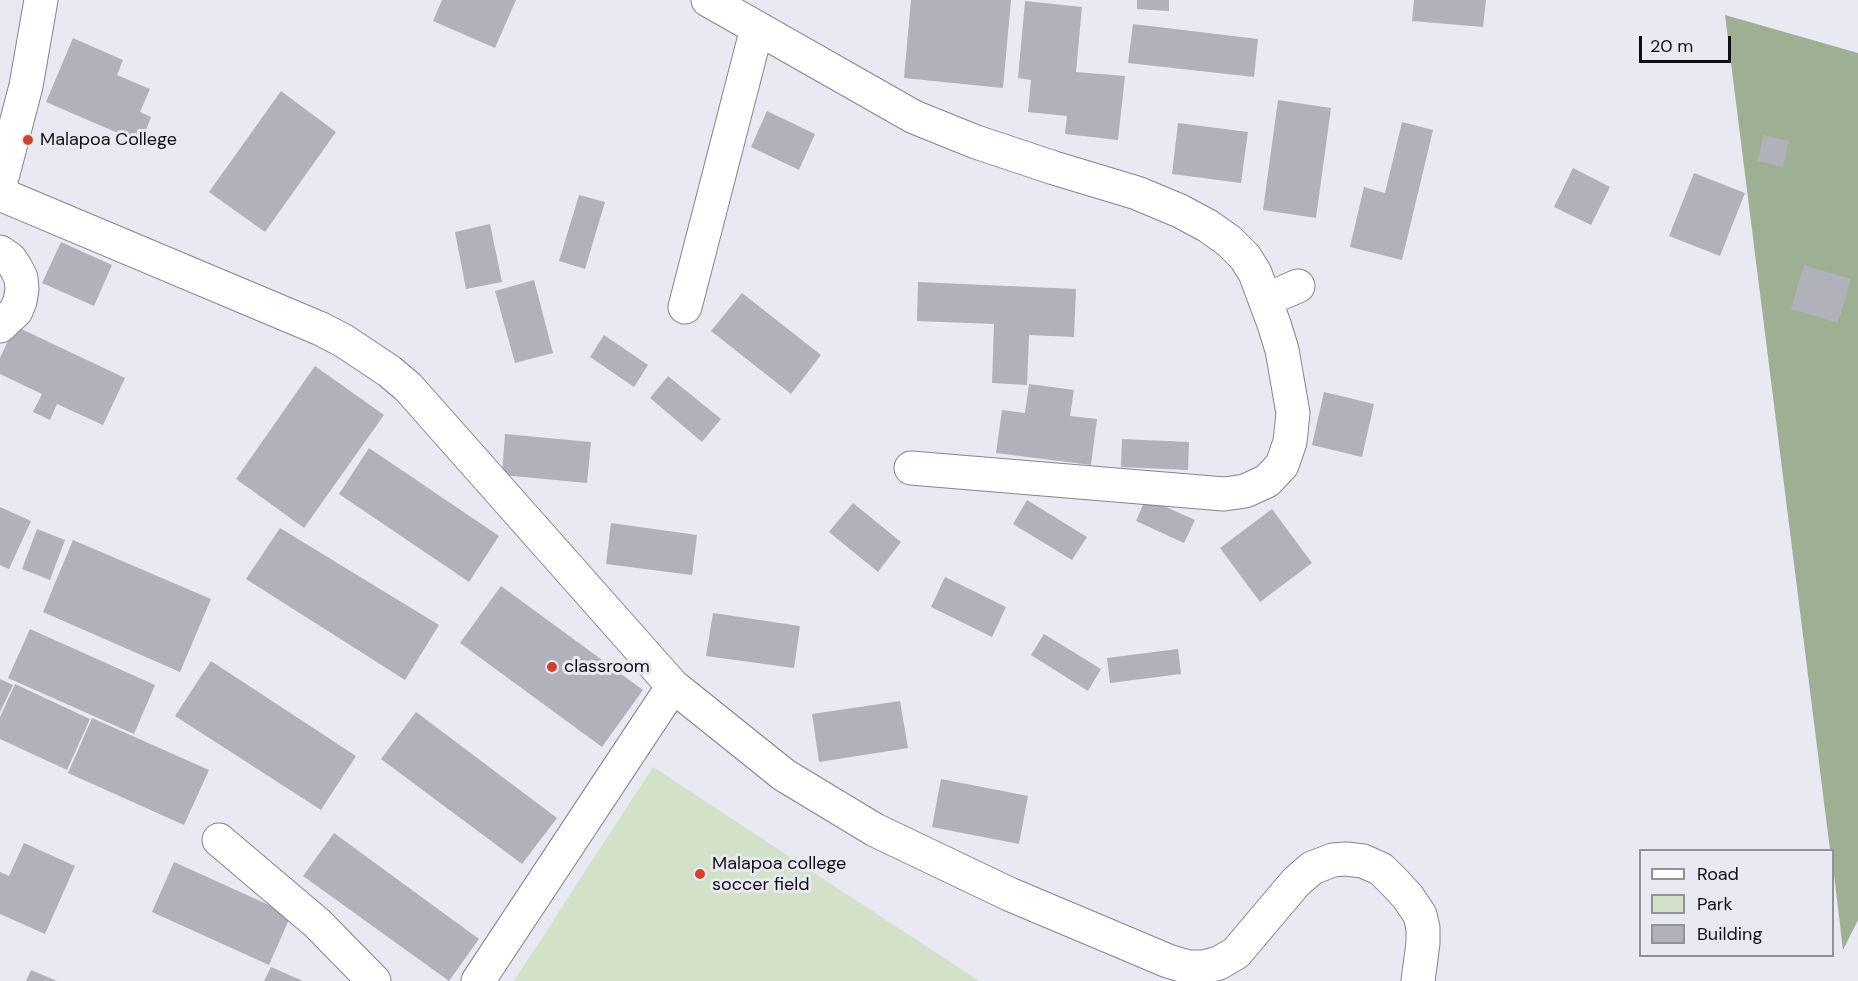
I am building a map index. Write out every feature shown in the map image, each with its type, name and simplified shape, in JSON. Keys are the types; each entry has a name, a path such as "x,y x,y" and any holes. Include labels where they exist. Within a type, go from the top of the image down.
{"street":[{"path":"0,185 26,86 41,0"},
{"path":"708,0 914,117 976,142 1137,193 1180,211 1208,226 1229,242 1245,257 1255,273 1282,350 1293,413 1290,442 1282,465 1267,480 1245,492 1224,494 911,468"},
{"path":"685,307 757,28"},
{"path":"0,194 321,329 344,341 389,371 408,387 673,686 784,775 875,830 1009,894 1168,961 1188,967 1204,967 1219,963 1236,952 1296,882 1312,868 1346,858 1363,861 1381,870 1396,884 1420,915 1423,943 1418,981"},
{"path":"0,252 10,259 16,268 21,278 22,290 16,311 0,326"},
{"path":"1265,300 1298,286"},
{"path":"478,981 673,686"},
{"path":"219,840 317,923 374,981"}],"green space":[{"path":"1725,15 1858,53 1858,920 1843,950 1834,874 1834,849 1830,849"},
{"name":"Malapoa college soccer field","path":"653,767 979,981 514,981"}],"building":[{"path":"442,0 516,0 495,48 433,21"},
{"path":"911,0 1011,0 1003,88 904,78"},
{"path":"1137,0 1169,0 1169,11 1137,9"},
{"path":"1414,0 1486,0 1483,27 1412,21"},
{"path":"1025,1 1082,7 1076,72 1125,76 1118,140 1065,134 1067,116 1028,112 1031,80 1018,78"},
{"path":"1133,24 1258,39 1254,77 1128,63"},
{"path":"73,38 123,60 117,75 150,89 140,112 151,117 141,143 46,102"},
{"path":"281,91 336,132 265,232 209,192"},
{"path":"1278,100 1331,108 1316,218 1263,210"},
{"path":"767,111 815,134 799,170 751,147"},
{"path":"1402,122 1433,130 1402,260 1350,247 1364,187 1385,193"},
{"path":"1178,123 1248,132 1241,183 1172,174"},
{"path":"1763,135 1789,141 1783,167 1758,161"},
{"path":"1573,168 1610,187 1591,225 1554,207"},
{"path":"1694,173 1745,193 1720,256 1669,236"},
{"path":"579,195 605,202 585,269 559,261"},
{"path":"490,224 502,282 466,289 455,232"},
{"path":"61,242 112,265 94,306 42,283"},
{"path":"1804,265 1851,279 1838,323 1791,309"},
{"path":"534,280 553,353 515,363 495,291"},
{"path":"918,282 1076,289 1074,337 1029,335 1027,385 992,383 994,324 917,321"},
{"path":"742,293 821,355 791,394 711,331"},
{"path":"15,326 125,378 103,425 57,404 50,420 33,412 42,394 0,374 0,358"},
{"path":"604,335 648,365 634,387 590,357"},
{"path":"315,366 384,415 304,528 236,479"},
{"path":"668,376 721,419 702,442 650,398"},
{"path":"1029,384 1074,390 1070,416 1097,419 1091,465 996,453 1002,410 1025,413"},
{"path":"1324,392 1374,404 1362,457 1312,445"},
{"path":"505,434 591,442 587,483 502,475"},
{"path":"1122,439 1189,442 1188,470 1121,467"},
{"path":"369,448 499,536 469,582 339,494"},
{"path":"1146,498 1195,520 1184,543 1136,521"},
{"path":"1027,500 1087,537 1072,560 1013,524"},
{"path":"853,503 901,542 878,572 829,532"},
{"path":"0,507 31,521 9,569 0,565"},
{"path":"1272,509 1312,563 1260,602 1220,548"},
{"path":"611,523 697,535 692,575 606,564"},
{"path":"280,528 439,625 405,680 246,579"},
{"path":"37,529 65,540 50,580 22,569"},
{"path":"73,540 211,599 180,672 43,612"},
{"path":"945,577 1006,607 992,637 931,607"},
{"name":"classroom","path":"501,586 643,690 602,747 460,643"},
{"path":"713,613 800,626 794,668 706,656"},
{"path":"30,629 155,685 134,734 8,678"},
{"path":"1044,634 1101,669 1088,691 1031,655"},
{"path":"1178,649 1181,674 1110,683 1107,658"},
{"path":"211,661 356,756 321,810 175,716"},
{"path":"0,679 13,685 0,712"},
{"path":"15,684 90,719 67,770 0,739 0,717"},
{"path":"900,701 908,748 819,762 812,714"},
{"path":"416,712 557,818 522,864 381,759"},
{"path":"92,718 209,770 184,825 68,773"},
{"path":"941,779 1028,796 1019,844 932,827"},
{"path":"334,833 479,939 449,981 303,876"},
{"path":"24,843 75,866 45,934 0,914 0,872 9,876"},
{"path":"174,862 291,915 269,965 152,912"},
{"path":"271,967 303,981 264,981"},
{"path":"31,970 57,981 26,981"}],"place":[{"name":"Malapoa College","path":"28,140"},
{"name":"classroom","path":"552,667"},
{"name":"Malapoa college soccer field","path":"700,874"}]}
